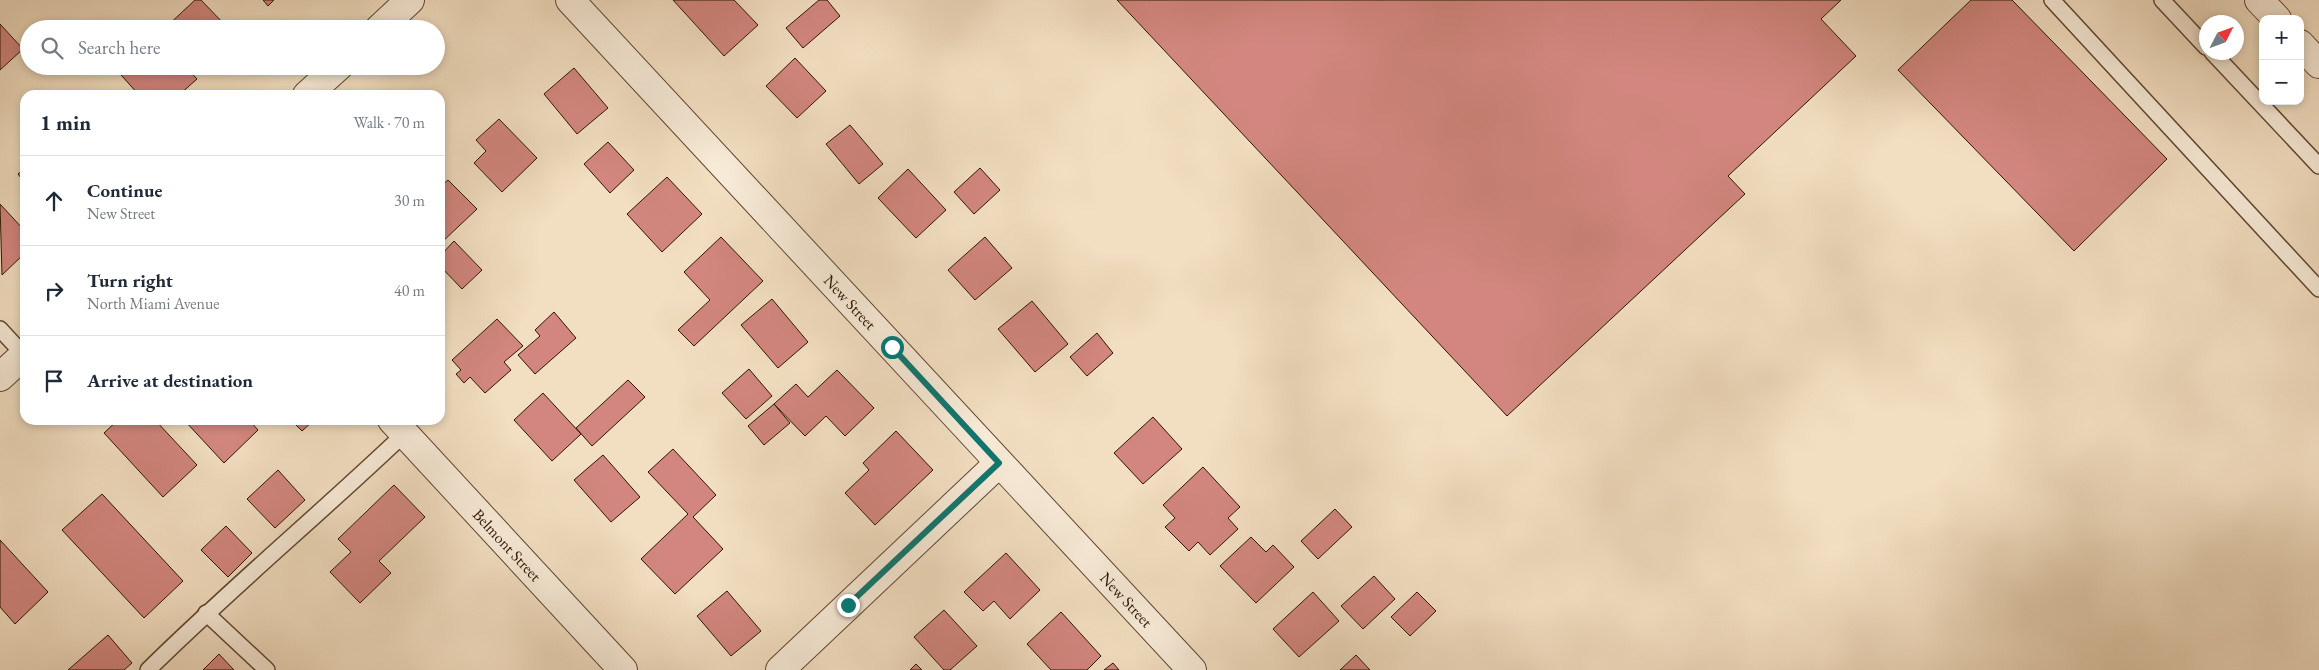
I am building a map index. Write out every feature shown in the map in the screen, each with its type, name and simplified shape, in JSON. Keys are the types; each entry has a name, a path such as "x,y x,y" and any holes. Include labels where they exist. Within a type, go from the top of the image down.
{"street":[{"path":"389,20 410,0"},
{"name":"New Street","path":"570,0 1192,670"},
{"path":"2259,0 2273,15"},
{"path":"2304,48 2319,64"},
{"path":"313,90 329,75"},
{"path":"0,377 20,359"},
{"name":"Belmont Street","path":"398,427 624,670"},
{"path":"780,670 999,463"}],"lane":[{"path":"2052,0 2319,289"},
{"path":"2162,0 2199,40"},
{"path":"2220,60 2319,166"},
{"path":"0,329 20,351"},
{"path":"148,670 206,613 330,504 398,427"},
{"path":"206,613 267,670"}],"building":[{"path":"195,0 201,0 220,20 174,20"},
{"path":"263,0 274,0 268,6"},
{"path":"673,0 734,0 758,25 724,56"},
{"path":"819,0 827,0 840,16 803,48 786,28"},
{"path":"1117,0 1841,0 1821,19 1856,56 1728,176 1745,194 1507,416"},
{"path":"1971,0 2012,0 2167,159 2074,251 1898,70"},
{"path":"0,24 20,46 20,52 0,70"},
{"path":"795,58 826,91 797,118 766,86"},
{"path":"574,68 608,108 577,134 544,94"},
{"path":"121,75 193,75 197,79 185,90 135,90"},
{"path":"499,119 537,158 502,192 474,163 486,151 476,140"},
{"path":"850,125 883,164 859,184 826,144"},
{"path":"608,142 634,170 610,193 584,164"},
{"path":"980,168 1000,190 974,214 954,192"},
{"path":"908,169 946,210 916,238 878,198"},
{"path":"667,177 702,214 662,252 627,214"},
{"path":"448,180 477,209 445,239 445,183"},
{"path":"0,204 20,226 20,258 2,275"},
{"path":"721,237 763,281 694,346 678,330 710,300 684,272"},
{"path":"985,237 1012,268 975,300 948,270"},
{"path":"454,241 482,270 462,289 445,271 445,251"},
{"path":"772,299 808,342 778,368 741,325"},
{"path":"1032,301 1068,344 1035,372 998,329"},
{"path":"554,312 576,338 535,374 518,355 540,336 535,330"},
{"path":"497,319 523,346 504,362 511,370 485,393 470,377 464,383 456,374 461,370 452,360"},
{"path":"1097,333 1113,353 1087,376 1070,357"},
{"path":"749,369 772,396 746,419 722,393"},
{"path":"837,370 874,408 845,436 826,416 805,436 774,404 796,384 808,397"},
{"path":"628,380 645,397 592,446 576,428"},
{"path":"543,393 581,434 552,461 514,420"},
{"path":"774,404 790,423 764,445 748,426"},
{"path":"1153,417 1182,449 1143,484 1114,453"},
{"path":"113,425 160,425 197,465 163,497 104,433"},
{"path":"189,425 254,425 258,430 224,463"},
{"path":"296,425 309,425 302,431"},
{"path":"896,431 933,470 875,525 845,493 869,470 863,463"},
{"path":"673,449 716,495 693,517 723,549 675,594 641,559 688,514 648,472"},
{"path":"603,455 640,497 611,522 574,480"},
{"path":"1203,467 1240,507 1228,518 1238,529 1210,555 1198,542 1189,551 1165,527 1175,518 1163,505"},
{"path":"278,470 305,500 275,528 247,499"},
{"path":"394,485 425,517 379,561 391,573 360,603 330,572 351,552 338,539"},
{"path":"102,494 183,581 144,618 62,530"},
{"path":"1335,509 1352,527 1318,559 1301,541"},
{"path":"226,526 252,553 228,577 201,550"},
{"path":"1251,537 1266,552 1273,545 1294,567 1256,603 1220,566"},
{"path":"0,540 48,592 15,624 0,607"},
{"path":"1006,553 1040,590 1010,619 994,601 983,611 964,592"},
{"path":"1374,576 1395,599 1363,629 1341,606"},
{"path":"727,591 761,631 731,656 697,616"},
{"path":"1313,592 1339,621 1299,657 1273,629"},
{"path":"1417,592 1436,611 1410,636 1391,617"},
{"path":"944,610 977,646 950,670 944,670 914,637"},
{"path":"1061,612 1101,656 1087,670 1051,670 1027,644"},
{"path":"108,635 132,663 124,670 68,670"},
{"path":"219,654 234,670 203,670"},
{"path":"1356,655 1370,670 1340,670"},
{"path":"1113,663 1119,670 1104,670"},
{"path":"916,664 922,670 910,670"}],"route":[{"path":"848,605 999,463 892,347"}]}
